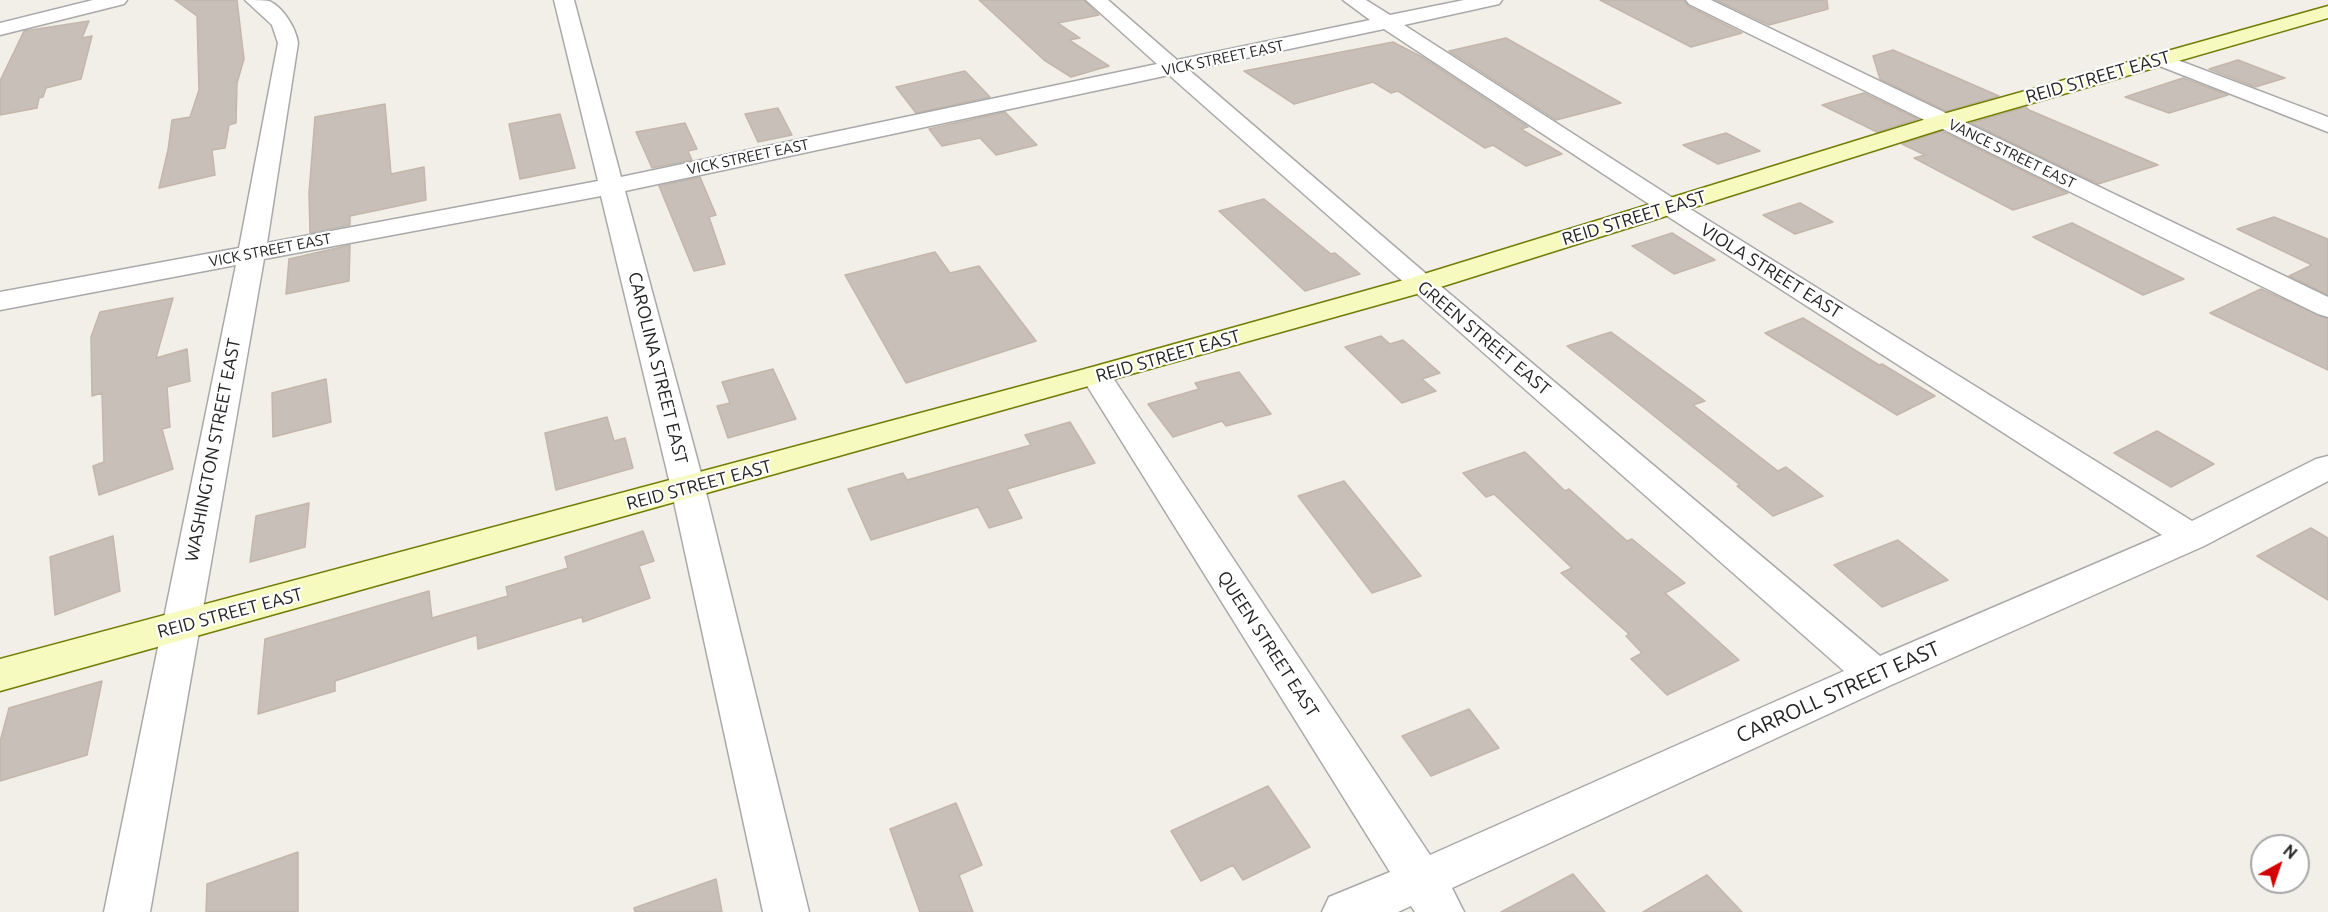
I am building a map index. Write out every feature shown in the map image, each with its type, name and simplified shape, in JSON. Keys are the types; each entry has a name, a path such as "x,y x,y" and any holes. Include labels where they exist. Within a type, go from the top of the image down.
{"street":[{"path":"0,29 117,0"},
{"name":"WASHINGTON STREET EAST","path":"127,912 288,43 288,34 268,9 255,0"},
{"name":"CAROLINA STREET EAST","path":"564,0 688,488 786,912"},
{"name":"GREEN STREET EAST","path":"1096,0 1421,284 1875,675"},
{"name":"VIOLA STREET EAST","path":"1353,0 1670,207 2191,537"},
{"name":"VICK STREET EAST","path":"0,302 612,186 1492,0"},
{"name":"VANCE STREET EAST","path":"1696,0 2328,308"},
{"name":"REID STREET EAST","path":"0,675 1096,376 1421,284 1944,121 2328,12"},
{"path":"2159,59 2328,125"},
{"name":"QUEEN STREET EAST","path":"1096,376 1430,897"},
{"name":"CARROLL STREET EAST","path":"1345,912 1430,897 1875,675 2191,537 2328,467"}],"building":[{"path":"175,0 237,0 244,59 237,83 236,123 229,125 225,148 212,150 215,175 159,188 172,120 190,117 199,90 197,16"},
{"path":"979,0 1084,0 1099,15 1058,23 1080,38 1069,40 1109,66 1071,77 1044,60"},
{"path":"1600,0 1684,0 1688,6 1742,33 1691,47"},
{"path":"1716,0 1827,0 1828,9 1769,25"},
{"path":"89,21 82,38 92,36 81,79 46,88 43,97 39,98 37,108 0,115 0,81 24,31"},
{"path":"1506,38 1621,103 1556,120 1449,51"},
{"path":"1393,42 1422,57 1528,127 1521,129 1562,154 1526,166 1493,145 1485,148 1398,91 1391,93 1373,82 1294,104 1244,71"},
{"path":"1893,50 1999,96 1946,111 1880,79 1873,56"},
{"path":"2238,60 2285,78 2255,87 2209,69"},
{"path":"965,71 990,97 916,113 896,87"},
{"path":"2183,78 2228,95 2169,113 2125,97"},
{"path":"1864,93 1918,119 1877,132 1822,105"},
{"path":"385,104 391,174 424,167 426,200 350,216 350,225 310,233 309,193 315,117"},
{"path":"2026,107 2158,165 2098,184 1971,123"},
{"path":"778,108 792,135 758,142 745,114"},
{"path":"1005,112 1037,145 996,155 980,138 942,146 929,129"},
{"path":"560,114 575,168 520,179 509,124"},
{"path":"685,123 697,149 688,151 692,160 652,168 636,132"},
{"path":"1942,131 2068,193 2013,210 1914,158 1925,155 1902,144"},
{"path":"1726,133 1760,151 1718,164 1683,145"},
{"path":"700,177 716,215 709,217 725,264 694,271 659,186"},
{"path":"1264,199 1331,254 1335,253 1360,274 1305,291 1219,211"},
{"path":"1800,203 1833,222 1795,234 1763,215"},
{"path":"2274,217 2328,239 2328,295 2289,276 2312,265 2237,229"},
{"path":"2072,223 2184,279 2143,295 2033,237"},
{"path":"1672,233 1715,260 1674,274 1632,246"},
{"path":"350,245 349,281 286,294 289,259"},
{"path":"935,252 950,273 979,266 1036,341 906,383 845,275"},
{"path":"2261,289 2328,319 2328,370 2210,313"},
{"path":"173,298 156,358 187,349 190,381 167,387 170,427 162,429 173,469 99,495 93,466 104,462 102,393 92,396 91,337 100,312"},
{"path":"1803,318 1879,365 1882,364 1935,396 1897,415 1765,333"},
{"path":"1611,332 1705,401 1693,405 1778,471 1786,467 1823,496 1773,516 1737,486 1740,485 1567,346"},
{"path":"1381,336 1390,344 1403,340 1440,373 1422,379 1436,391 1402,403 1345,347"},
{"path":"773,369 796,419 728,438 717,406 730,403 722,382"},
{"path":"1239,372 1271,414 1226,426 1222,421 1173,437 1148,404 1199,389 1195,383"},
{"path":"326,379 331,422 273,437 272,393"},
{"path":"607,417 614,441 625,438 633,468 556,490 545,433"},
{"path":"1070,422 1095,463 1007,489 1022,518 989,528 978,507 871,540 848,489 903,473 907,480 1031,445 1025,435"},
{"path":"2157,431 2214,464 2171,487 2114,453"},
{"path":"1525,452 1565,491 1569,489 1627,541 1632,539 1685,583 1665,593 1739,660 1667,695 1631,659 1642,653 1626,636 1629,634 1561,573 1572,568 1494,494 1486,497 1463,473"},
{"path":"1344,481 1421,576 1372,593 1298,496"},
{"path":"309,503 305,547 250,562 256,516"},
{"path":"2311,528 2328,538 2328,600 2257,556"},
{"path":"643,531 654,561 639,566 650,598 583,622 582,617 478,649 477,635 335,681 335,691 258,714 265,639 429,591 432,618 508,596 506,587 568,568 565,557"},
{"path":"113,536 120,591 55,615 50,557"},
{"path":"1898,540 1948,580 1882,607 1834,565"},
{"path":"102,681 87,755 0,781 0,742 9,708"},
{"path":"1469,709 1499,748 1431,776 1402,736"},
{"path":"1268,786 1310,847 1243,880 1233,865 1201,881 1171,831"},
{"path":"956,803 982,865 959,875 973,912 920,912 890,829"},
{"path":"298,852 298,912 206,912 207,884"},
{"path":"1573,874 1605,912 1501,912"},
{"path":"1707,875 1742,912 1643,912"},
{"path":"716,879 722,912 635,912 634,908"}]}
